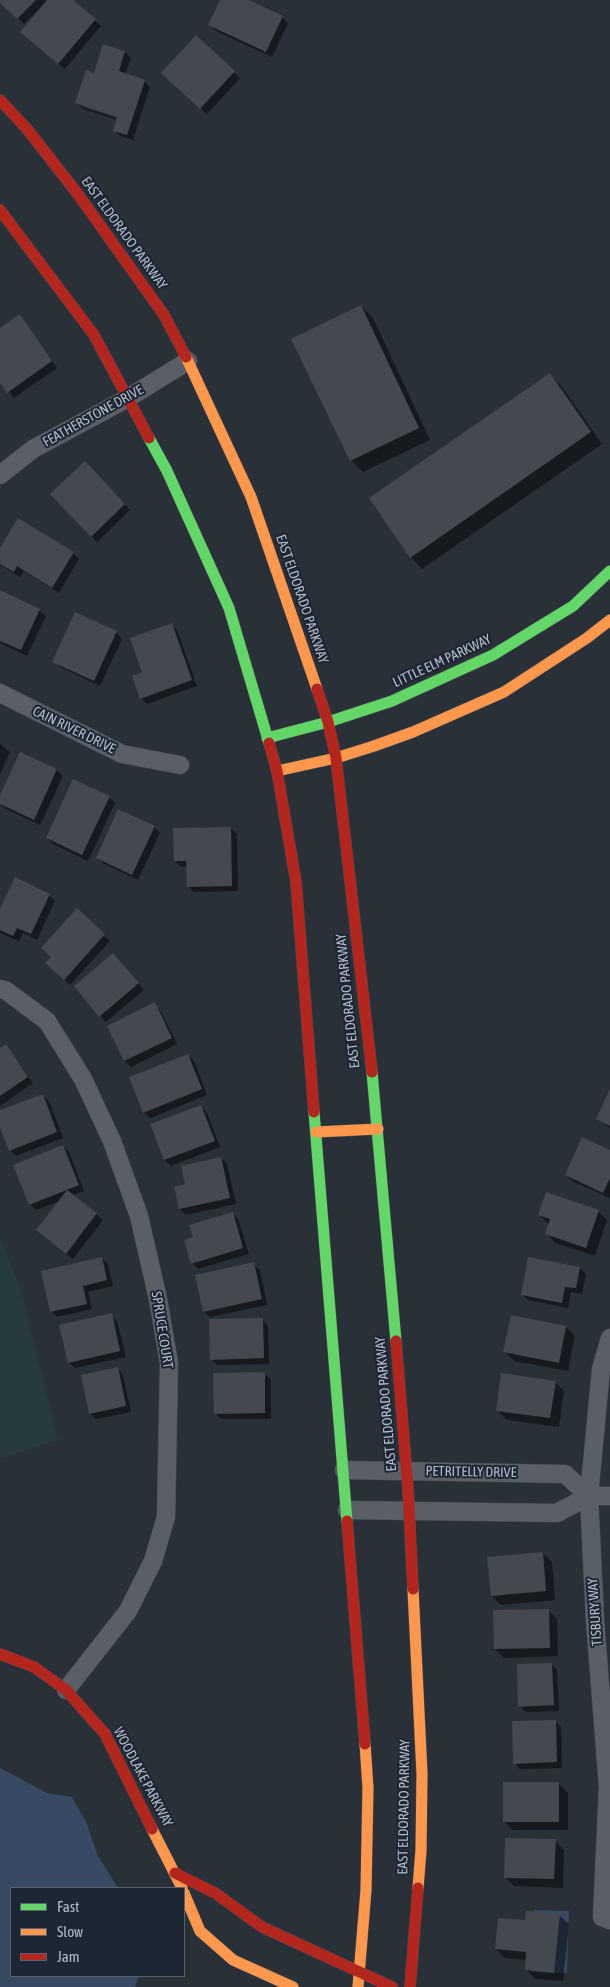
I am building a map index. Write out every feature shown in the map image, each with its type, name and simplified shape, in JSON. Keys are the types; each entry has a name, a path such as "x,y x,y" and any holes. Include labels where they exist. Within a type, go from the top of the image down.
{"main road":[{"name":"EAST ELDORADO PARKWAY","path":"0,100 27,129 83,201 164,315 188,361 251,498 328,722 336,758 378,1128 407,1471 422,1774 421,1850 410,1987"},
{"path":"0,210 94,335 167,471 229,608 277,771 296,882 368,1788 366,1890 358,1987"},
{"name":"LITTLE ELM PARKWAY","path":"267,738 328,722 392,701 493,655 573,606 610,571"},
{"path":"277,771 336,758 413,732 504,692 587,638 610,620"},
{"path":"316,1132 378,1128"},
{"name":"WOODLAKE PARKWAY","path":"0,1654 34,1667 66,1690 105,1734 182,1887"},
{"path":"175,1873 215,1893 262,1928 392,1987"},
{"path":"185,1895 200,1931 233,1960 293,1987"}],"street":[{"name":"FEATHERSTONE DRIVE","path":"0,475 33,449 128,398 188,361"},
{"name":"CAIN RIVER DRIVE","path":"0,693 122,754 180,765"},
{"name":"SPRUCE COURT","path":"0,989 5,990 47,1021 83,1079 112,1140 139,1216 158,1299 169,1363 166,1517 153,1561 128,1611 66,1690"},
{"name":"TISBURY WAY","path":"606,1918 608,1788 588,1496 601,1369 610,1338"},
{"name":"PETRITELLY DRIVE","path":"344,1470 565,1474 588,1496"},
{"path":"347,1510 557,1513 588,1496 610,1496"}],"green space":[{"path":"0,1237 20,1287 58,1440 0,1459"}],"water":[{"path":"0,1768 47,1793 72,1797 87,1824 97,1854 117,1887 10,1887 10,1977 139,1977 135,1987 0,1987"},
{"path":"534,1910 569,1911 567,1973 531,1972"}],"building":[{"path":"0,0 36,0 17,19 0,3"},
{"path":"47,0 73,0 96,19 58,64 20,32"},
{"path":"220,0 249,0 283,16 266,52 208,25"},
{"path":"196,35 235,71 200,109 161,73"},
{"path":"103,44 125,51 119,71 145,80 127,135 113,131 117,117 75,103 86,70 94,73"},
{"path":"361,305 419,428 350,461 291,339"},
{"path":"20,314 52,361 7,393 0,383 0,328"},
{"path":"550,373 591,432 410,558 369,498"},
{"path":"85,461 125,504 91,537 50,494"},
{"path":"18,518 74,552 52,588 17,566 14,572 0,564 0,548"},
{"path":"0,590 40,609 21,650 0,641"},
{"path":"75,612 117,631 94,681 52,662"},
{"path":"172,623 192,680 140,699 132,676 142,672 130,638"},
{"path":"20,752 57,769 34,820 0,804 0,795"},
{"path":"73,779 110,796 82,855 46,838"},
{"path":"118,809 155,826 132,875 96,858"},
{"path":"231,827 232,886 187,887 186,861 174,861 173,828"},
{"path":"15,877 50,894 31,934 17,928 13,936 0,930 0,909"},
{"path":"77,908 105,934 64,980 45,963 51,957 41,948"},
{"path":"113,953 139,983 99,1017 74,986"},
{"path":"155,1002 172,1038 124,1061 107,1026"},
{"path":"6,1044 28,1077 0,1096 0,1048"},
{"path":"188,1054 202,1089 143,1113 129,1077"},
{"path":"610,1089 610,1126 596,1119"},
{"path":"43,1094 57,1132 9,1151 0,1127 0,1110"},
{"path":"201,1105 215,1141 164,1160 150,1124"},
{"path":"582,1137 610,1150 610,1178 603,1193 565,1175"},
{"path":"63,1145 79,1185 29,1205 13,1165"},
{"path":"221,1157 230,1198 179,1209 174,1187 185,1184 181,1166"},
{"path":"67,1190 97,1213 66,1254 36,1230"},
{"path":"546,1192 599,1210 586,1248 545,1234 550,1219 538,1215"},
{"path":"233,1212 243,1248 191,1264 184,1240 193,1237 189,1225"},
{"path":"102,1257 107,1280 83,1286 87,1304 50,1312 41,1271"},
{"path":"528,1257 580,1267 576,1288 565,1287 562,1303 521,1295"},
{"path":"254,1262 262,1299 203,1312 195,1275"},
{"path":"112,1313 120,1351 68,1363 59,1325"},
{"path":"511,1315 566,1326 559,1363 503,1352"},
{"path":"263,1318 264,1358 210,1360 209,1319"},
{"path":"118,1367 126,1406 89,1414 81,1375"},
{"path":"265,1372 265,1413 214,1414 213,1373"},
{"path":"501,1373 556,1381 550,1418 496,1411"},
{"path":"543,1552 546,1591 491,1596 487,1557"},
{"path":"549,1609 550,1648 494,1649 493,1610"},
{"path":"552,1663 554,1705 518,1707 517,1664"},
{"path":"556,1720 557,1762 513,1764 512,1721"},
{"path":"503,1782 559,1782 559,1822 503,1822"},
{"path":"505,1838 556,1839 554,1879 504,1878"},
{"path":"526,1911 560,1914 554,1973 525,1970 526,1952 495,1949 498,1918 525,1920"}],"traffic: fast":[{"path":"149,438 167,471 229,608 269,743"},
{"path":"267,738 328,722 392,701 493,655 573,606 610,571"},
{"path":"372,1072 396,1341"},
{"path":"314,1112 347,1521"}],"traffic: slow":[{"path":"186,357 251,497 317,689"},
{"path":"277,771 336,758 374,746 413,732 504,692 587,638 610,620"},
{"path":"316,1132 378,1129"},
{"path":"413,1589 422,1774 421,1850 418,1888"},
{"path":"358,1987 366,1890 368,1788 365,1744"},
{"path":"152,1829 181,1887"},
{"path":"185,1895 200,1931 233,1960 293,1987"}],"traffic: jam":[{"path":"0,100 27,129 77,193 164,315 186,357"},
{"path":"0,210 94,335 149,438"},
{"path":"317,689 328,722 336,758 372,1072"},
{"path":"269,743 277,771 296,882 314,1112"},
{"path":"396,1341 408,1489 413,1589"},
{"path":"347,1521 365,1744"},
{"path":"0,1654 34,1667 66,1690 105,1734 152,1829"},
{"path":"175,1873 215,1893 262,1927 392,1987"},
{"path":"410,1987 418,1888"}]}
